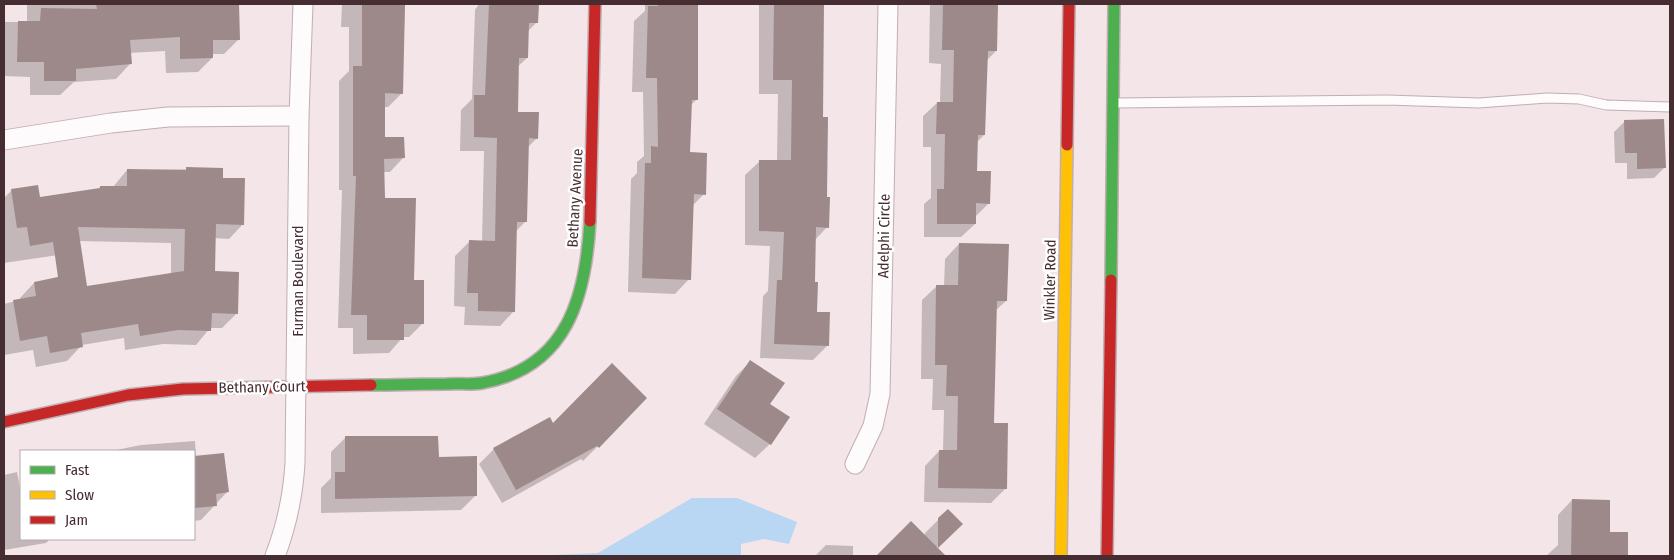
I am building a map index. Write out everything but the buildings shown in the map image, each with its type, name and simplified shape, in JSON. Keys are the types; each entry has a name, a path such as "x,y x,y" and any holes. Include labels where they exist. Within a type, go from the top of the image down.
{"street":[{"name":"Furman Boulevard","path":"276,556 293,497 297,386 299,116 303,4"},
{"name":"Bethany Avenue","path":"521,369 532,364 553,345 569,324 580,298 589,240 593,156 595,4"},
{"name":"Adelphi Circle","path":"855,464 873,426 880,394 888,4"},
{"name":"Winkler Road","path":"1061,556 1069,4"},
{"path":"1107,556 1114,4"},
{"path":"4,140 111,123 168,117 299,116"},
{"name":"Bethany Court","path":"4,422 128,395 183,389 481,383 507,376 521,369"}],"lane":[{"path":"1113,103 1387,100 1479,103 1547,98 1579,99 1606,106 1670,107"}],"water":[{"path":"692,498 737,498 797,522 789,544 764,539 741,544 741,556 530,556 598,553"}],"traffic: fast":[{"path":"1111,280 1114,4"},
{"path":"371,385 482,383 511,375 534,362 552,345 566,325 576,302 588,249 590,221"}],"traffic: slow":[{"path":"1061,556 1067,145"}],"traffic: jam":[{"path":"590,221 595,4"},
{"path":"1067,145 1069,4"},
{"path":"1107,556 1111,280"},
{"path":"4,422 128,395 183,389 371,385"}]}
